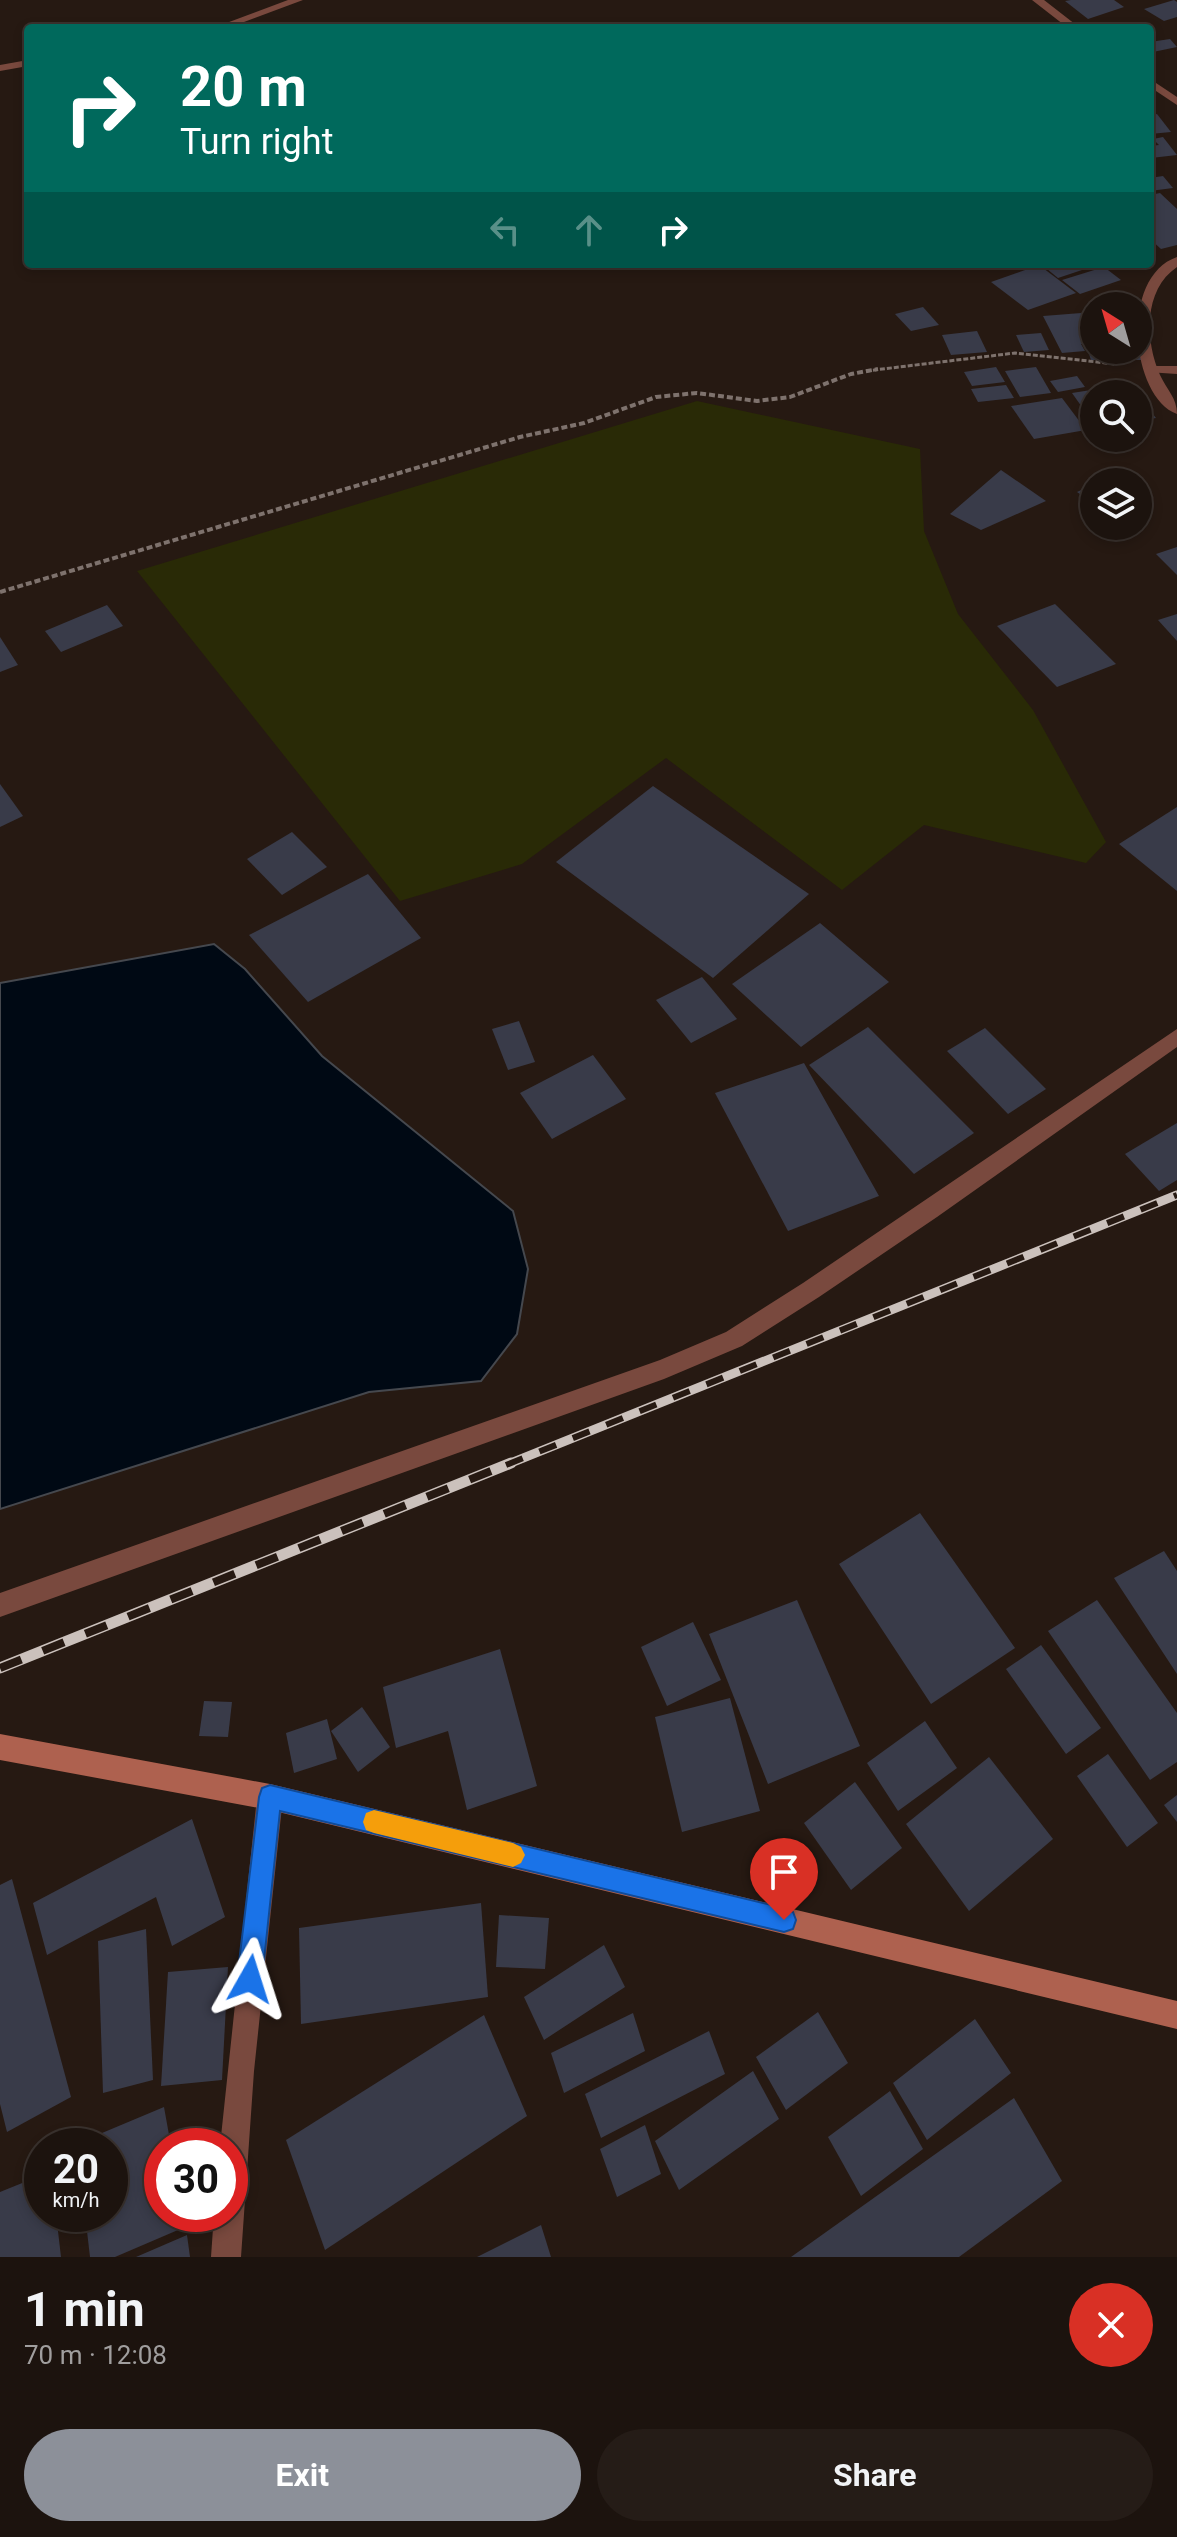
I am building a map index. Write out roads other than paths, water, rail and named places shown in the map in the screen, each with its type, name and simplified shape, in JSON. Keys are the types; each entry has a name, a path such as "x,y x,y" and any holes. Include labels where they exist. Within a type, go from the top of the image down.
{"main road":[{"path":"0,1747 270,1797 1177,2015"}],"street":[{"path":"229,24 298,0"},
{"path":"1037,0 1070,24"},
{"path":"0,68 24,64"},
{"path":"1154,85 1177,102"},
{"path":"1177,261 1158,271 1148,289 1143,336 1160,390 1177,410"},
{"path":"1152,369 1177,370"},
{"path":"0,1605 649,1374 734,1339 930,1211 1177,1037"},
{"path":"236,2128 270,1797"},
{"path":"226,2257 228,2232"}],"railway":[{"path":"506,1465 1177,1195"},
{"path":"0,1668 511,1463"}]}
